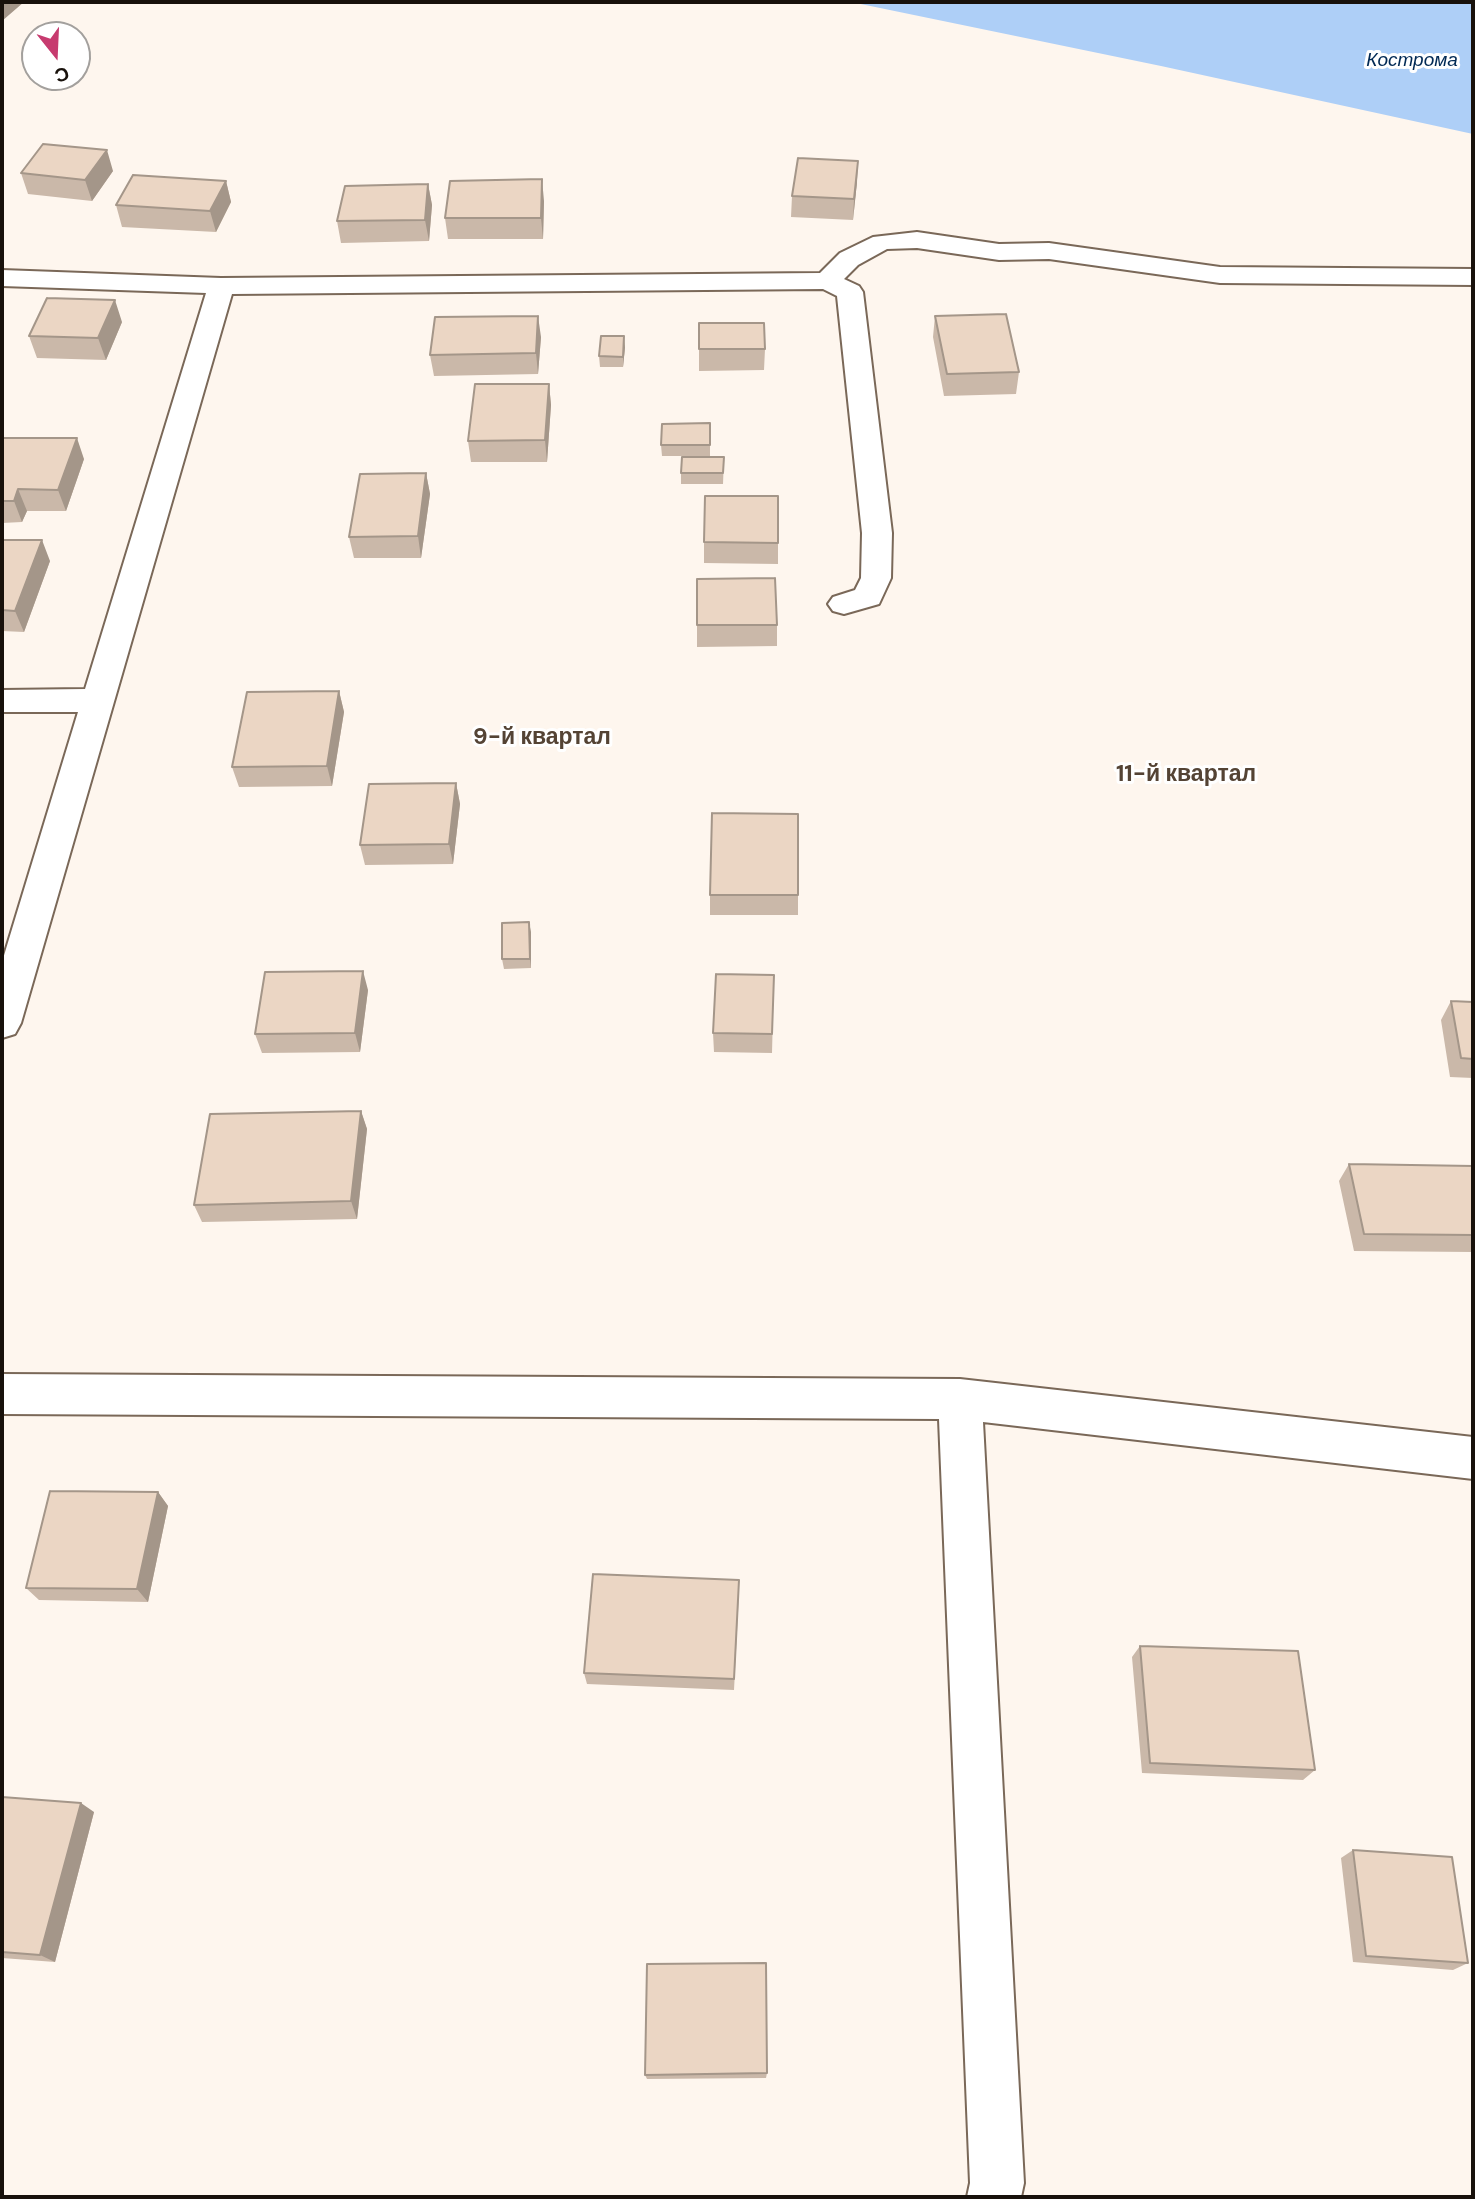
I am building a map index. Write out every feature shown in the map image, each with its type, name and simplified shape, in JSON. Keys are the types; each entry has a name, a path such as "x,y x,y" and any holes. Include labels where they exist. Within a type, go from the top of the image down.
{"street":[{"path":"827,281 849,259 882,242 917,240 999,252 1049,251 1220,275 1473,277"},
{"path":"2,278 221,286 827,281 850,292 877,533 876,578 868,597 844,604"},
{"path":"2,1023 221,286"},
{"path":"2,701 98,700"},
{"path":"2,1394 960,1399 1473,1458"},
{"path":"960,1399 997,2182 994,2197"}],"water":[{"name":"Кострома","path":"851,2 1473,2 1473,134 1161,66"}],"building":[{"path":"43,144 107,150 85,180 21,173"},
{"path":"798,158 858,161 854,199 792,196"},
{"path":"133,175 226,181 210,211 116,205"},
{"path":"542,179 541,218 445,218 450,181"},
{"path":"428,184 425,220 337,221 345,186"},
{"path":"47,298 115,300 98,338 29,336"},
{"path":"1006,314 1019,372 947,374 935,316"},
{"path":"538,316 536,353 430,355 435,317"},
{"path":"699,323 764,323 765,349 699,349"},
{"path":"601,336 624,336 623,357 599,356"},
{"path":"475,384 549,384 545,440 468,441"},
{"path":"710,423 710,445 661,445 662,424"},
{"path":"2,438 77,438 58,490 18,489 14,501 2,501"},
{"path":"682,457 724,457 723,473 681,473"},
{"path":"426,473 418,536 349,537 360,474"},
{"path":"705,496 778,496 778,543 704,542"},
{"path":"2,540 42,540 15,611 2,610"},
{"path":"775,578 777,625 697,625 697,579"},
{"path":"339,691 327,766 232,767 247,692"},
{"path":"456,783 449,844 360,845 369,784"},
{"path":"712,813 798,814 798,895 710,895"},
{"path":"529,922 530,959 502,959 502,923"},
{"path":"363,971 355,1033 255,1034 265,972"},
{"path":"716,974 774,975 772,1034 713,1033"},
{"path":"1451,1001 1473,1002 1473,1059 1461,1058"},
{"path":"361,1111 351,1201 194,1205 210,1114"},
{"path":"1349,1164 1473,1166 1473,1235 1364,1234"},
{"path":"50,1491 158,1492 137,1589 26,1588"},
{"path":"593,1574 739,1580 734,1679 584,1673"},
{"path":"1140,1646 1298,1651 1315,1770 1150,1763"},
{"path":"2,1797 81,1803 40,1955 2,1952"},
{"path":"1353,1850 1452,1857 1468,1963 1366,1956"},
{"path":"766,1963 767,2073 645,2075 647,1964"}],"district":[{"name":"9-й квартал","path":"542,738"},
{"name":"11-й квартал","path":"1186,775"}]}
